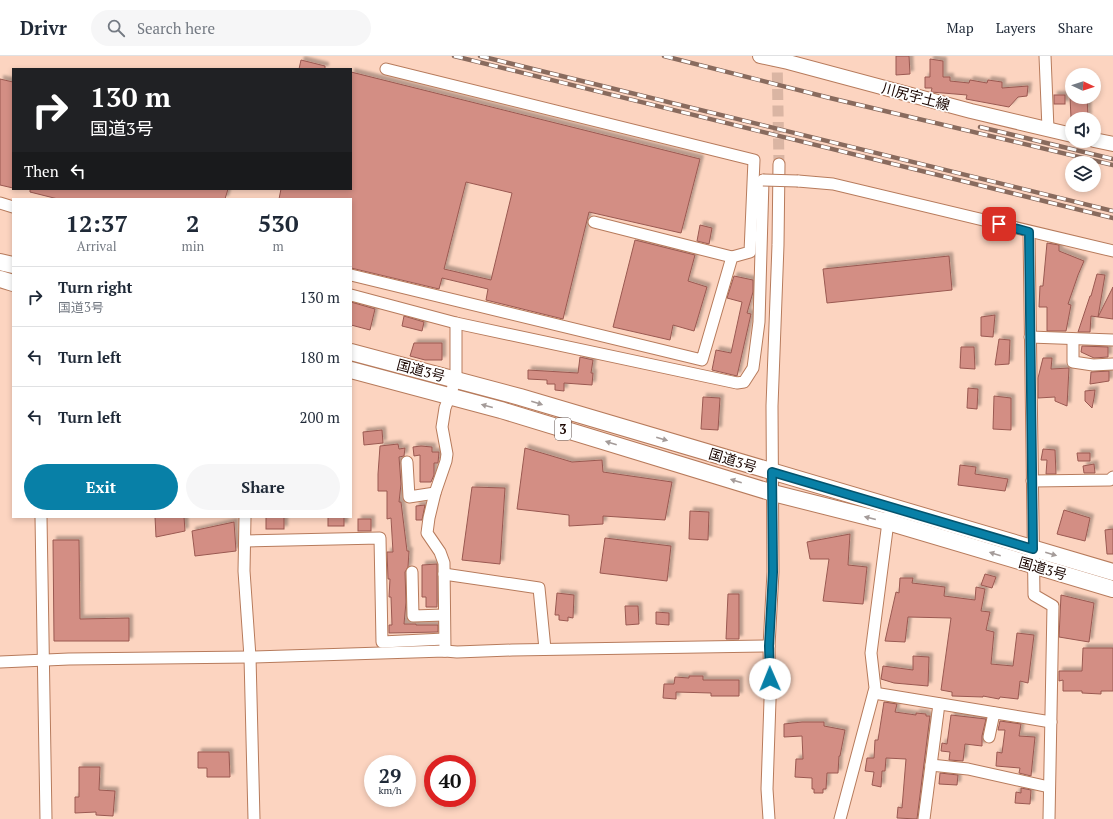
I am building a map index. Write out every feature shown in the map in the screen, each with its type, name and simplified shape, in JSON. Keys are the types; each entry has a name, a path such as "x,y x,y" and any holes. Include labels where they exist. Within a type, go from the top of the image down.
{"highway":[{"path":"0,262 12,265"},
{"path":"0,280 12,283"},
{"name":"国道3号","path":"352,352 456,379 1113,572"},
{"name":"国道3号","path":"352,370 501,410 773,493 888,522 1113,589"}],"main road":[{"name":"川尻宇土線","path":"760,56 788,59 971,111 1065,133"},
{"path":"1101,141 1113,144"}],"street":[{"path":"1045,56 1048,129"},
{"path":"386,69 754,160 750,252 732,257 594,222"},
{"path":"768,819 767,788 770,688 769,646 773,572 772,406 778,245 779,164"},
{"path":"352,295 456,323 736,383 744,382 753,368 759,322 763,180 833,184 1113,251"},
{"path":"0,203 12,207"},
{"path":"1029,232 1034,595 1053,606 1049,819"},
{"path":"352,275 702,360 732,257"},
{"path":"445,651 444,563 440,552 427,533 434,493 446,461 442,427 445,408 456,379 456,323"},
{"path":"599,353 603,336"},
{"path":"1030,337 1113,340"},
{"path":"1073,339 1073,362 1093,365 1113,364"},
{"path":"407,462 409,497 434,493"},
{"path":"1032,481 1110,480 1113,477"},
{"path":"840,819 875,688 871,653 888,522 893,507"},
{"path":"41,518 46,819"},
{"path":"245,518 244,571 250,657 254,819"},
{"path":"245,540 380,538 382,642 444,639"},
{"path":"412,572 413,616 444,615"},
{"path":"444,574 539,588 545,650"},
{"path":"0,662 445,651 769,646"},
{"path":"874,693 1051,722"},
{"path":"924,819 939,704"},
{"path":"989,737 994,713"},
{"path":"931,765 968,769 1049,787"}],"building":[{"path":"896,56 909,56 910,74 896,75"},
{"path":"930,59 943,61 943,77 950,77 950,81 969,83 970,80 987,83 988,80 1002,82 1002,88 1028,86 1027,96 1018,97 1009,107 966,99 967,95 931,92 932,88 925,88 925,77 930,77"},
{"path":"301,60 325,66 325,68 299,68"},
{"path":"352,72 700,159 681,233 589,212 563,319 486,300 488,289 442,278 439,289 352,268 352,198 279,198 281,190 352,190","holes":["466,182 512,193 491,280 444,269"]},
{"path":"0,79 12,82 12,188 0,185"},
{"path":"1054,95 1065,95 1065,104 1054,104"},
{"path":"1070,104 1087,104 1088,112 1071,112"},
{"path":"30,190 228,190 225,198 54,198 30,192"},
{"path":"700,225 712,228 709,244 697,241"},
{"path":"635,240 695,255 688,281 707,287 694,331 673,325 670,340 613,327"},
{"path":"1047,243 1059,245 1059,251 1084,261 1068,304 1071,305 1066,331 1047,331 1047,307 1039,307 1040,286 1043,286"},
{"path":"949,256 952,290 827,303 823,269"},
{"path":"1097,274 1105,275 1098,317 1091,316 1090,332 1078,332 1091,296"},
{"path":"734,276 753,280 753,292 747,313 751,314 737,376 712,370 716,350 731,353 742,302 727,298"},
{"path":"1113,287 1113,319 1098,317"},
{"path":"352,302 375,309 370,330 352,325"},
{"path":"995,315 993,337 981,336 981,317"},
{"path":"404,316 424,322 422,331 402,326"},
{"path":"999,339 1010,340 1009,364 995,365"},
{"path":"414,343 442,343 442,360 425,360 410,356"},
{"path":"1082,346 1108,347 1108,357 1094,358 1081,352"},
{"path":"961,347 974,347 975,369 960,368"},
{"path":"580,357 593,360 591,373 593,373 592,385 564,383 564,391 555,390 555,384 547,384 547,380 528,379 528,370 578,373"},
{"path":"1043,358 1052,358 1051,369 1069,368 1067,406 1055,401 1055,397 1038,398 1038,378"},
{"path":"1109,371 1109,381 1090,384 1091,372"},
{"path":"968,388 978,389 977,409 967,408"},
{"path":"1095,390 1092,408 1085,401 1085,391"},
{"path":"994,396 1011,398 1011,430 993,429"},
{"path":"703,397 720,398 718,430 701,429"},
{"path":"382,430 383,443 364,445 363,432"},
{"path":"398,444 399,449 405,448 404,456 399,457 401,484 399,502 401,502 407,551 409,551 408,567 405,572 406,602 404,624 438,625 438,632 389,633 389,625 392,625 387,552 393,552 391,518 387,519 387,491 378,491 378,474 380,446"},
{"path":"413,447 432,447 432,452 439,452 438,463 434,463 434,475 431,482 420,482 420,455 414,456"},
{"path":"525,448 572,462 602,460 603,472 672,482 665,520 603,516 603,524 569,526 569,515 517,509"},
{"path":"1043,449 1055,450 1056,474 1046,474 1047,460 1041,460"},
{"path":"1077,453 1090,453 1090,461 1078,461"},
{"path":"1094,464 1095,473 1084,473 1083,466"},
{"path":"960,465 976,467 975,474 1008,479 1005,491 958,485"},
{"path":"472,487 505,488 500,564 462,560"},
{"path":"425,505 422,520 416,520 416,506"},
{"path":"1064,510 1090,518 1085,541 1057,534"},
{"path":"690,511 709,512 708,540 689,539"},
{"path":"155,518 184,518 185,531 156,537"},
{"path":"266,518 284,518 284,529 266,529"},
{"path":"328,518 344,518 344,526 328,526"},
{"path":"358,519 371,519 371,531 358,531"},
{"path":"234,522 236,551 195,556 192,531"},
{"path":"1113,529 1113,554 1107,554 1105,530"},
{"path":"850,534 848,565 867,567 863,604 823,601 829,559 810,559 807,542"},
{"path":"605,538 671,546 667,581 600,573"},
{"path":"53,540 79,540 80,619 129,618 129,641 54,641"},
{"path":"437,564 437,607 426,607 426,597 422,597 422,565"},
{"path":"985,574 996,577 992,588 981,585"},
{"path":"900,578 913,578 912,583 945,587 944,596 975,600 976,587 985,589 981,611 990,612 986,630 994,632 991,664 1013,666 1017,633 1034,635 1028,683 1020,681 1018,699 1000,697 999,699 983,696 952,696 952,692 941,690 951,618 908,617 905,642 885,641 896,592 899,593"},
{"path":"557,593 574,595 573,618 568,617 568,621 559,620 559,615 555,615"},
{"path":"728,594 739,594 739,639 726,639"},
{"path":"1061,595 1094,603 1089,642 1059,637"},
{"path":"625,606 638,606 639,624 626,625"},
{"path":"656,612 669,613 669,625 656,624"},
{"path":"1083,648 1113,648 1113,691 1101,691 1101,694 1082,693 1082,691 1063,691 1063,680 1059,681 1059,671 1082,671"},
{"path":"913,656 929,657 928,686 894,683 881,679 883,666 913,670"},
{"path":"689,676 703,676 703,680 739,680 739,696 711,696 711,693 676,692 676,699 663,698 664,684 674,684 675,677 689,678"},
{"path":"884,702 897,704 895,712 916,715 916,713 926,714 926,716 930,716 917,819 897,818 898,807 902,808 906,759 886,758 885,771 882,771 881,787 872,785 874,772 865,771 867,758 874,758 875,740 878,740"},
{"path":"951,715 986,719 982,736 982,746 965,744 963,761 949,760 950,752 941,751 942,743 947,744"},
{"path":"1000,721 1021,724 1019,736 1035,737 1031,776 1019,773 1020,768 996,766 997,752 1002,753 1005,730 998,730"},
{"path":"824,722 824,726 845,730 839,756 838,773 827,773 826,789 823,789 823,793 814,793 814,789 812,789 812,778 795,777 796,759 803,759 802,736 784,737 784,724"},
{"path":"198,752 229,752 230,777 207,777 207,768 198,768"},
{"path":"79,767 100,767 99,790 115,791 113,816 96,815 96,812 75,813 75,797 79,797"},
{"path":"940,773 958,775 957,785 939,784"},
{"path":"1021,788 1031,790 1030,804 1015,803 1016,792 1021,793"}],"tunnel":[{"path":"777,56 779,164"}],"railway":[{"path":"454,56 1113,218"},
{"path":"480,56 1113,211"},
{"path":"664,56 830,98 1113,165"},
{"path":"980,127 1113,159"}],"route":[{"path":"770,679 769,646 772,606 774,515 772,472 1033,549 1029,232 999,224"}]}
